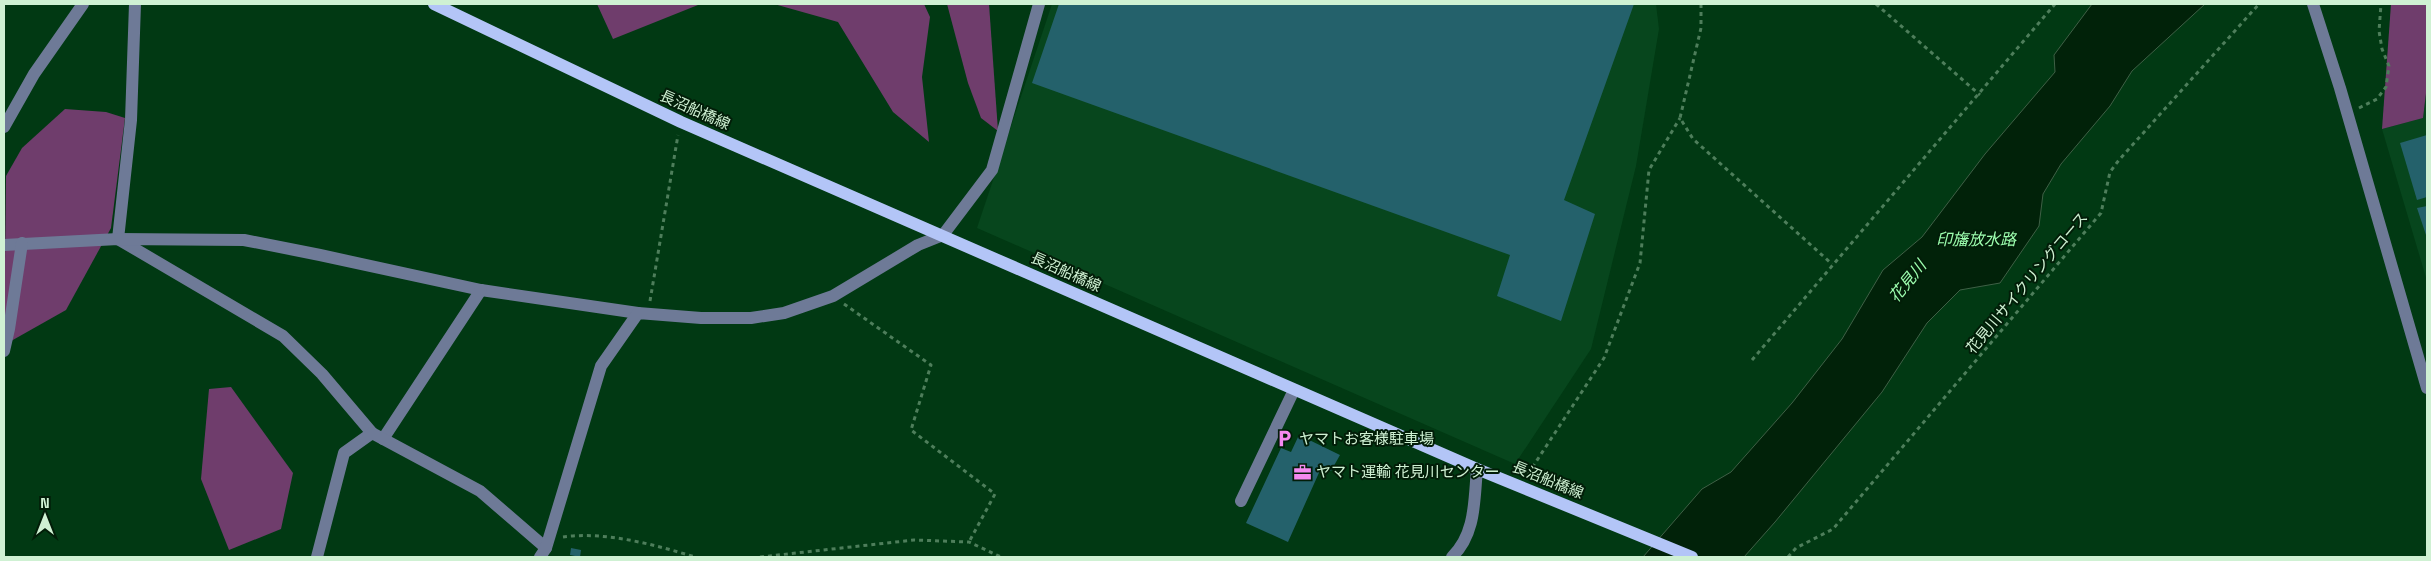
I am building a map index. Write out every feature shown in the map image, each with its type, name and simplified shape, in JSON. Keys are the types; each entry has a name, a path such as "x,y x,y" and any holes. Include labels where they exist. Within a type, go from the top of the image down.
{"main road":[{"name":"長沼船橋線","path":"434,4 681,122 1477,469 1692,557"}],"street":[{"path":"4,127 34,74 83,4"},
{"path":"118,238 131,120 135,4"},
{"path":"4,245 118,238 244,240 480,290 643,314 751,318 784,313 833,296 918,245 943,235 992,170 1039,4"},
{"path":"2313,4 2347,113 2427,388"},
{"path":"118,238 284,336 322,374 378,436 480,491 547,549 601,366 643,314"},
{"path":"4,351 22,243"},
{"path":"317,557 344,453 378,436 480,290"},
{"path":"1241,501 1294,390"},
{"path":"1452,557 1460,549 1470,529 1477,469"}],"path":[{"path":"1521,486 1604,358 1640,263 1649,170 1680,118 1701,28 1701,4"},
{"path":"1876,4 1980,95"},
{"path":"1752,360 1832,264 1980,95 2055,4"},
{"name":"花見川サイクリングコース","path":"1788,557 1796,548 1833,530 2101,213 2110,172 2119,160 2259,4"},
{"path":"2347,113 2377,99 2386,87 2389,66 2382,49 2379,31 2381,4"},
{"path":"1680,118 1693,139 1832,264"},
{"path":"643,314 681,122"},
{"path":"833,296 931,365 911,430 995,494 969,542"},
{"path":"547,549 570,536 614,539 657,546 695,557"},
{"path":"760,557 914,540 969,542 1000,557"}],"shaded area":[{"path":"597,4 719,4 698,5 613,39"},
{"path":"774,4 924,4 930,17 922,77 929,142 893,112 838,22"},
{"path":"947,4 989,4 998,131 981,118 968,83"},
{"path":"1052,4 1656,4 1659,29 1636,166 1591,349 1515,464 977,228"},
{"path":"2391,4 2427,4 2427,85 2423,118 2382,129"},
{"path":"2427,85 2427,281 2382,129 2423,118"},
{"path":"65,109 106,112 125,118 111,228 66,310 4,345 6,176 22,148"},
{"path":"231,387 293,473 281,529 229,550 201,479 209,389"}],"water":[{"name":"印旛放水路","path":"2092,4 2205,4 2132,71 2110,106 2061,164 2043,194 2039,226 2000,283 1960,290 1927,323 1882,392 1744,557 1643,557 1702,489 1731,472 1792,403 1842,339 1883,270 1922,237 1985,154 2055,72 2054,55"}],"building":[{"path":"1059,4 1634,4 1564,200 1595,214 1561,321 1497,296 1510,255 1032,83"},
{"path":"2427,135 2427,197 2417,200 2400,143"},
{"path":"2427,206 2427,238 2417,208"},
{"path":"1299,435 1340,455 1331,471 1322,466 1288,542 1246,523 1281,448 1291,452"},
{"path":"571,548 581,550 580,557 570,555"}],"place":[{"name":"ヤマトお客様駐車場","path":"1285,439"},
{"name":"ヤマト運輸 花見川センター","path":"1302,472"}],"water label":[{"name":"花見川","path":"1907,281"}]}
